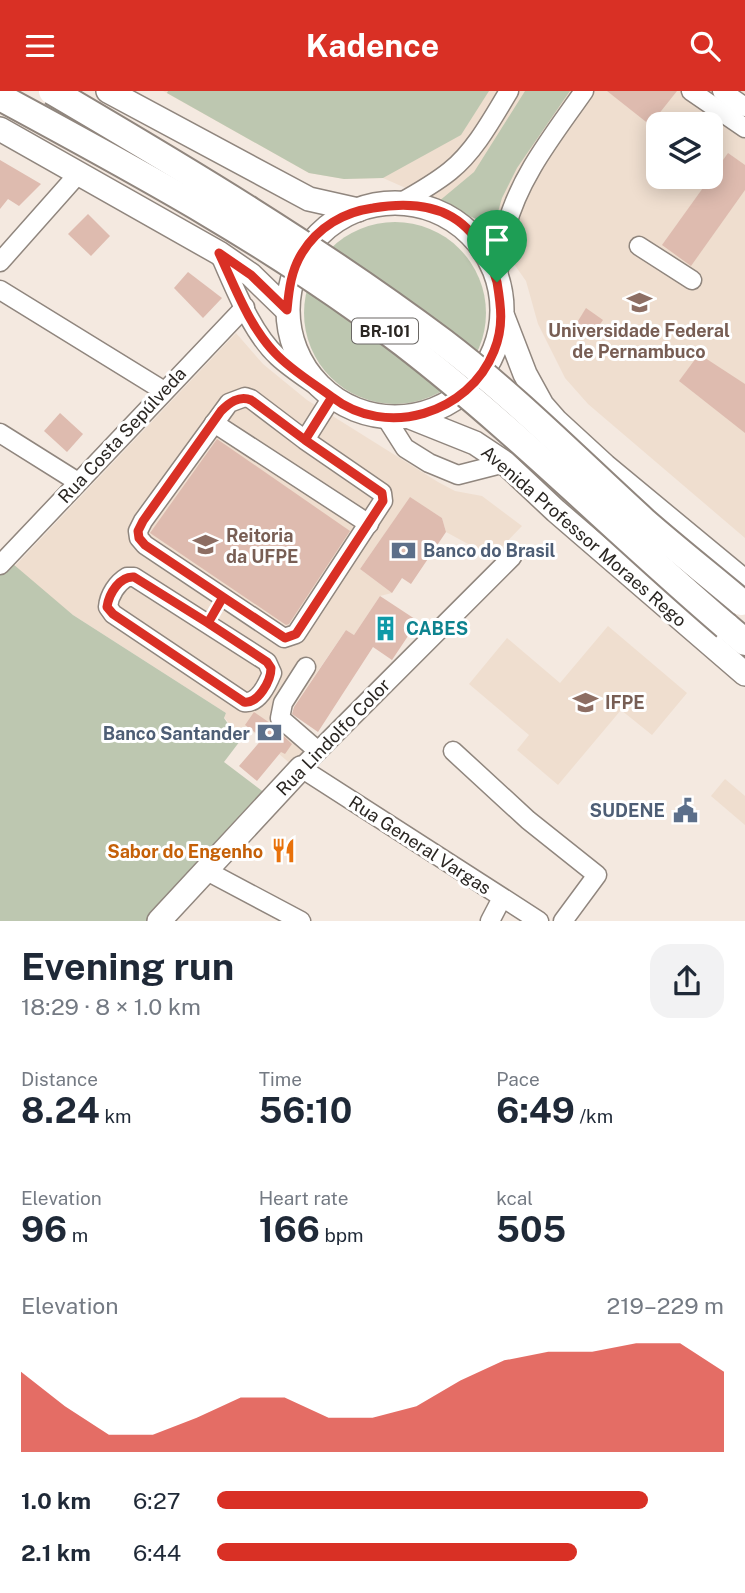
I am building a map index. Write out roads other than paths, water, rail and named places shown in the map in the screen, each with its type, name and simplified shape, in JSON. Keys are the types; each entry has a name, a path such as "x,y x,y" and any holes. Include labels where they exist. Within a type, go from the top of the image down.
{"highway":[{"name":"BR-101","path":"52,91 177,164 312,249 444,343 531,416 647,523 744,597"},
{"name":"BR-101","path":"0,97 181,195 298,269 402,342 465,393 736,634"}],"main road":[{"path":"108,91 309,199 358,210"},
{"path":"0,129 219,253 251,275 287,310"},
{"path":"502,314 495,351 475,382 446,405 410,417 386,418 341,404 327,393 302,364 290,334 287,310 290,285 303,252 326,226 358,210 398,204 421,205 443,212 462,224 478,240 490,260 502,314 525,374 542,405 744,597"},
{"name":"Avenida Professor Moraes Rego","path":"410,417 475,443 505,463 556,511 745,674"},
{"name":"Rua Lindolfo Color","path":"159,921 301,768"}],"street":[{"path":"398,204 452,170 472,147 509,91"},
{"path":"497,282 506,228 518,194 533,166 584,91"},
{"path":"691,91 745,128"},
{"path":"722,91 745,107"},
{"path":"0,262 79,173"},
{"path":"639,246 692,280"},
{"path":"219,253 252,325 277,356 327,393 305,440"},
{"path":"0,290 164,391"},
{"name":"Rua Costa Sepúlveda","path":"0,565 245,307"},
{"path":"245,397 305,440 382,493 383,501 296,634 285,638 145,545 139,538 138,531 229,403 245,397"},
{"path":"386,418 405,448 429,463 458,475 505,463"},
{"path":"214,423 369,524"},
{"path":"0,433 78,482"},
{"name":"Rua Lindolfo Color","path":"301,768 512,557"},
{"path":"127,577 134,577 208,623 267,662 271,668 270,678 256,699 249,703 113,614 107,607 108,600 120,582 127,577"},
{"path":"208,623 223,597"},
{"path":"306,667 283,703 280,718 318,751"},
{"path":"453,751 528,820 597,875 563,921"},
{"name":"Rua General Vargas","path":"301,768 539,921"},
{"path":"205,870 300,921"},
{"path":"490,921 502,898"}],"place":[{"name":"Universidade Federal de Pernambuco","path":"639,303"},
{"name":"Reitoria da UFPE","path":"206,545"},
{"name":"Banco do Brasil","path":"403,550"},
{"name":"CABES","path":"386,628"},
{"name":"IFPE","path":"585,702"},
{"name":"Banco Santander","path":"270,733"},
{"name":"SUDENE","path":"685,810"},
{"name":"Sabor do Engenho","path":"283,851"}]}
